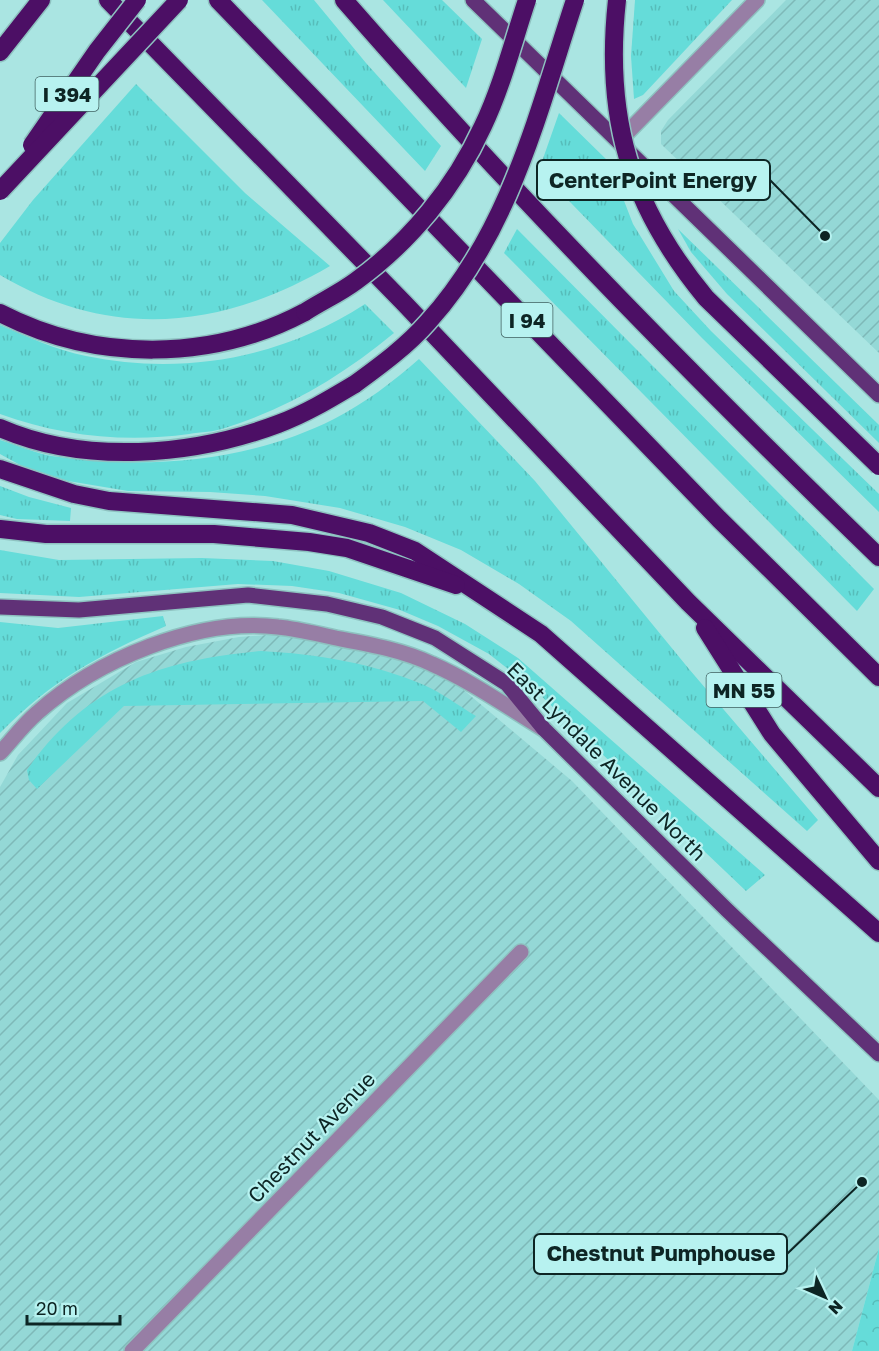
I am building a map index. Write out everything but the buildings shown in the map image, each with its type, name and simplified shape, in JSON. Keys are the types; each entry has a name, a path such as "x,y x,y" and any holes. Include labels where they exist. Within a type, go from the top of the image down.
{"highway":[{"path":"0,52 41,0"},
{"path":"108,0 403,302 688,602 879,788"},
{"name":"I 394","path":"0,191 97,51 137,0"},
{"path":"0,191 179,0"},
{"name":"I 94","path":"218,0 627,424 837,637 879,676"},
{"path":"344,0 414,79 631,311 877,555"},
{"path":"0,313 22,325 94,346 157,351 226,342 274,328 305,312 355,282 378,263 423,219 447,191 483,126 527,0"},
{"path":"0,428 36,441 103,451 131,452 192,446 221,442 279,424 355,384 395,354 428,323 471,267 491,232 522,161 575,0"},
{"path":"617,0 613,78 617,116 626,155 641,195 664,239 683,269 706,297 879,466"},
{"path":"0,469 65,492 109,501 292,515 369,533 415,551 541,634 879,933"},
{"path":"0,529 46,534 214,534 309,542 347,548 480,593"},
{"name":"MN 55","path":"688,602 772,734 805,776 879,861"}],"main road":[{"path":"473,0 620,140 879,395"},
{"name":"East Lyndale Avenue North","path":"0,607 79,610 248,595 327,603 382,617 435,638 507,684 544,729 727,910 879,1054"}],"street":[{"path":"620,140 757,0"},
{"path":"0,753 36,713 64,692 116,662 175,638 241,626 277,627 370,645 430,662 462,678 544,729"},
{"name":"Chestnut Avenue","path":"132,1351 521,952"}],"shaded area":[{"path":"786,0 879,0 879,353 661,144 661,131 668,120"},
{"path":"306,632 370,643 447,676 572,781 879,1100 879,1248 852,1351 0,1351 0,787 18,755 67,703 136,662 186,647 239,637"}],"green space":[{"path":"262,0 314,0 366,63 441,146 425,171"},
{"path":"383,0 442,0 482,39 466,88"},
{"path":"635,0 732,0 643,95 634,99 631,56"},
{"path":"136,84 245,193 330,266 289,287 248,303 207,314 166,319 125,318 83,310 42,296 0,275 0,243 33,200"},
{"path":"559,113 609,162 633,224 674,291 711,331 879,494 879,512 702,338 539,170"},
{"path":"517,229 874,589 857,611 504,253"},
{"path":"678,229 879,425 879,443 727,294 691,252"},
{"path":"365,304 394,333 355,363 314,389 271,411 221,429 165,437 93,436 46,428 0,414 0,325 53,347 86,356 122,362 195,363 231,358 300,338 333,323"},
{"path":"419,359 535,481 689,669 818,820 807,831 571,621 519,584 461,550 405,527 340,508 265,496 210,492 128,491 68,481 22,466 0,454 0,440 46,455 88,460 160,462 232,453 301,434 334,419 378,392"},
{"path":"0,486 29,497 71,508 70,521 17,519 0,515"},
{"path":"0,550 59,560 202,558 273,561 329,571 401,593 465,624 518,658 765,875 746,891 536,691 489,654 438,626 400,610 339,593 292,586 238,584 79,597 0,593"},
{"path":"163,616 166,626 77,670 38,698 0,733 0,622 58,628"},
{"path":"261,651 323,657 364,665 404,677 431,688 476,716 461,732 423,701 124,706 37,789 29,780 27,770 50,741 74,717 101,697 159,670 191,661"},
{"path":"879,1248 879,1351 852,1351"}],"place":[{"name":"CenterPoint Energy","path":"825,236"},
{"name":"Chestnut Pumphouse","path":"862,1182"}]}
